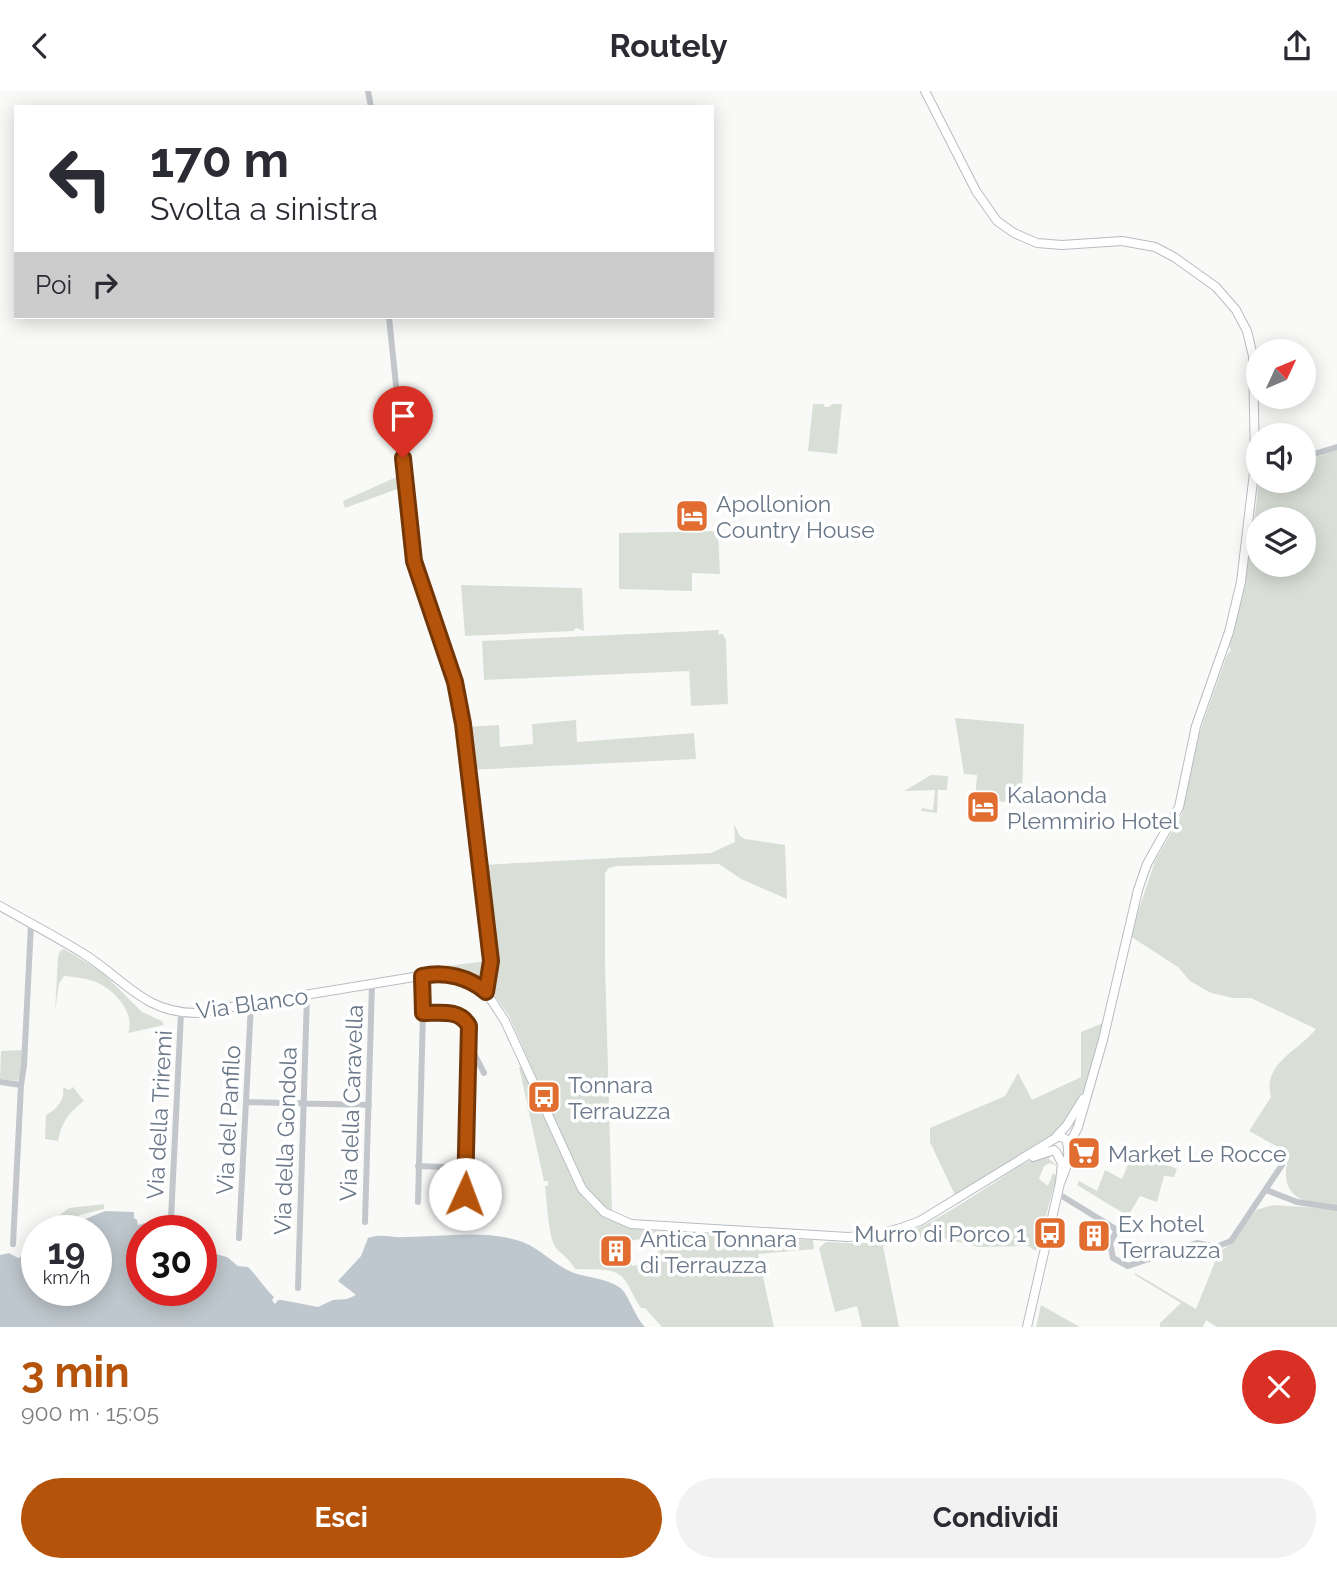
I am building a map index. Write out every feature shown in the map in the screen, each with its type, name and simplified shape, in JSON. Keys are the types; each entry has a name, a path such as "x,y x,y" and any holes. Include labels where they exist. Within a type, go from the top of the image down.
{"street":[{"path":"925,91 983,203 998,221 1014,233 1049,245 1122,241 1155,247 1216,287 1236,310 1247,331 1253,356 1255,423"},
{"path":"389,319 414,561 455,682 463,724 491,961 486,992 505,1021 582,1189 604,1212 631,1224 869,1237 896,1231 920,1221 1062,1136 1066,1139 1068,1163 1057,1193 1027,1327"},
{"path":"1255,414 1257,423"},
{"path":"1316,453 1337,447"},
{"path":"1014,1164 1043,1152 1061,1153 1068,1148 1078,1127 1103,1040 1138,890 1147,865 1179,807 1196,726 1234,611 1245,557 1253,493"},
{"name":"Via Blanco","path":"0,906 98,964 141,998 181,1013 196,1013 432,974 452,975 473,983 486,992"},
{"path":"13,1244 31,924"},
{"path":"418,1202 422,976"},
{"name":"Via della Caravella","path":"365,1222 372,985"},
{"name":"Via della Gondola","path":"298,1288 307,995"},
{"name":"Via del Panfilo","path":"239,1238 251,1004"},
{"name":"Via della Triremi","path":"171,1215 181,1013"},
{"path":"423,1013 453,1014 462,1017 469,1026 465,1194"},
{"path":"469,1044 484,1073"},
{"path":"0,1082 20,1085"},
{"path":"1060,1183 1062,1163 1052,1145 1088,1091"},
{"path":"246,1102 369,1105"},
{"path":"1057,1193 1114,1228 1110,1250 1113,1258 1128,1266 1197,1243 1216,1247 1230,1241 1282,1165"},
{"path":"418,1166 466,1168"},
{"path":"1266,1190 1310,1205 1337,1207"}],"shaded area":[{"path":"813,404 829,407 832,404 842,404 837,454 808,451"},
{"path":"1337,450 1337,1206 1307,1201 1292,1193 1286,1176 1287,1163 1281,1162 1287,1152 1249,1131 1271,1097 1270,1086 1276,1067 1316,1029 1251,998 1233,998 1211,993 1190,981 1178,967 1130,936 1155,861 1182,814 1198,737 1231,650 1229,646 1246,573 1246,577 1316,577 1316,507 1256,507 1257,493 1316,493 1316,457"},
{"path":"401,475 403,487 345,508 343,501"},
{"path":"718,531 720,574 692,573 692,591 619,589 619,533"},
{"path":"461,585 582,588 584,631 576,628 573,631 465,636"},
{"path":"719,630 718,634 723,634 726,640 728,704 691,706 689,671 484,680 482,641"},
{"path":"955,718 1024,724 1022,803 975,800 977,775 964,774"},
{"path":"576,720 577,742 694,733 696,759 469,770 465,727 499,725 500,747 533,744 532,724"},
{"path":"931,775 948,776 947,790 938,790 937,813 921,811 922,808 933,810 935,790 904,791"},
{"path":"734,824 740,836 745,839 785,845 787,899 741,879 719,864 617,866 609,868 605,873 612,1212 593,1196 580,1177 509,1016 495,996 493,955 481,865 711,853 735,842"},
{"path":"64,949 102,972 142,1012 162,1021 164,1025 128,1033 129,1017 121,1001 100,984 82,978 64,976 59,984 55,1012 58,957"},
{"path":"487,961 482,982 462,973 431,968"},
{"path":"1103,1023 1085,1085 1068,1120 1032,1150 955,1195 930,1142 930,1128 1005,1096 1018,1073 1032,1100 1081,1077 1081,1032"},
{"path":"22,1050 21,1074 17,1081 0,1079 1,1051"},
{"path":"519,1067 522,1067 574,1183 584,1199 599,1214 631,1228 674,1233 813,1240 814,1249 758,1254 774,1327 662,1327 645,1308 641,1308 620,1275 601,1269 575,1269 556,1248 548,1219 545,1186 548,1186 548,1181 544,1181","holes":["657,1238 659,1261 632,1266 630,1256 614,1255 613,1248 619,1246 619,1241"]},
{"path":"63,1087 69,1090 73,1087 84,1101 66,1118 58,1141 45,1139 46,1115 59,1104"},
{"path":"1134,1150 1177,1169 1174,1177 1164,1176 1157,1202 1140,1196 1128,1216 1077,1185 1079,1181 1097,1191 1105,1170 1122,1179"},
{"path":"1050,1154 1049,1159 1059,1167 1050,1163 1044,1166 1039,1179 1048,1186 1053,1173 1057,1176 1036,1251 1028,1246 978,1247 939,1237 896,1240 883,1246 899,1327 862,1327 857,1306 835,1312 819,1248 826,1242 865,1243 901,1235 950,1211 1022,1165"},
{"path":"104,1204 104,1209 80,1215 60,1215 69,1208"},
{"path":"1273,1205 1337,1209 1337,1327 1217,1327 1206,1320 1203,1327 1160,1327 1160,1323 1181,1303 1135,1273 1196,1309 1219,1252 1232,1243 1256,1210"},
{"path":"105,1211 134,1212 134,1215 126,1215 126,1306 217,1306 217,1254 227,1257 238,1266 248,1267 274,1297 272,1300 275,1304 282,1300 318,1307 333,1300 356,1295 338,1281 361,1256 368,1238 494,1236 523,1242 567,1270 619,1287 645,1327 0,1327 0,1255 9,1253 21,1257 21,1306 112,1306 112,1215 95,1215"},
{"path":"1041,1305 1078,1326 1079,1327 1036,1327"}],"place":[{"name":"Apollonion Country House","path":"692,516"},
{"name":"Kalaonda Plemmirio Hotel","path":"983,807"},
{"name":"Tonnara Terrauzza","path":"544,1097"},
{"name":"Market Le Rocce","path":"1084,1153"},
{"name":"Murro di Porco 1","path":"1050,1233"},
{"name":"Ex hotel Terrauzza","path":"1094,1236"},
{"name":"Antica Tonnara di Terrauzza","path":"616,1251"}],"route":[{"path":"403,458 414,561 455,682 463,724 491,961 486,992 480,986 452,975 422,976 423,1013 457,1015 466,1020 469,1026 465,1194"}]}
